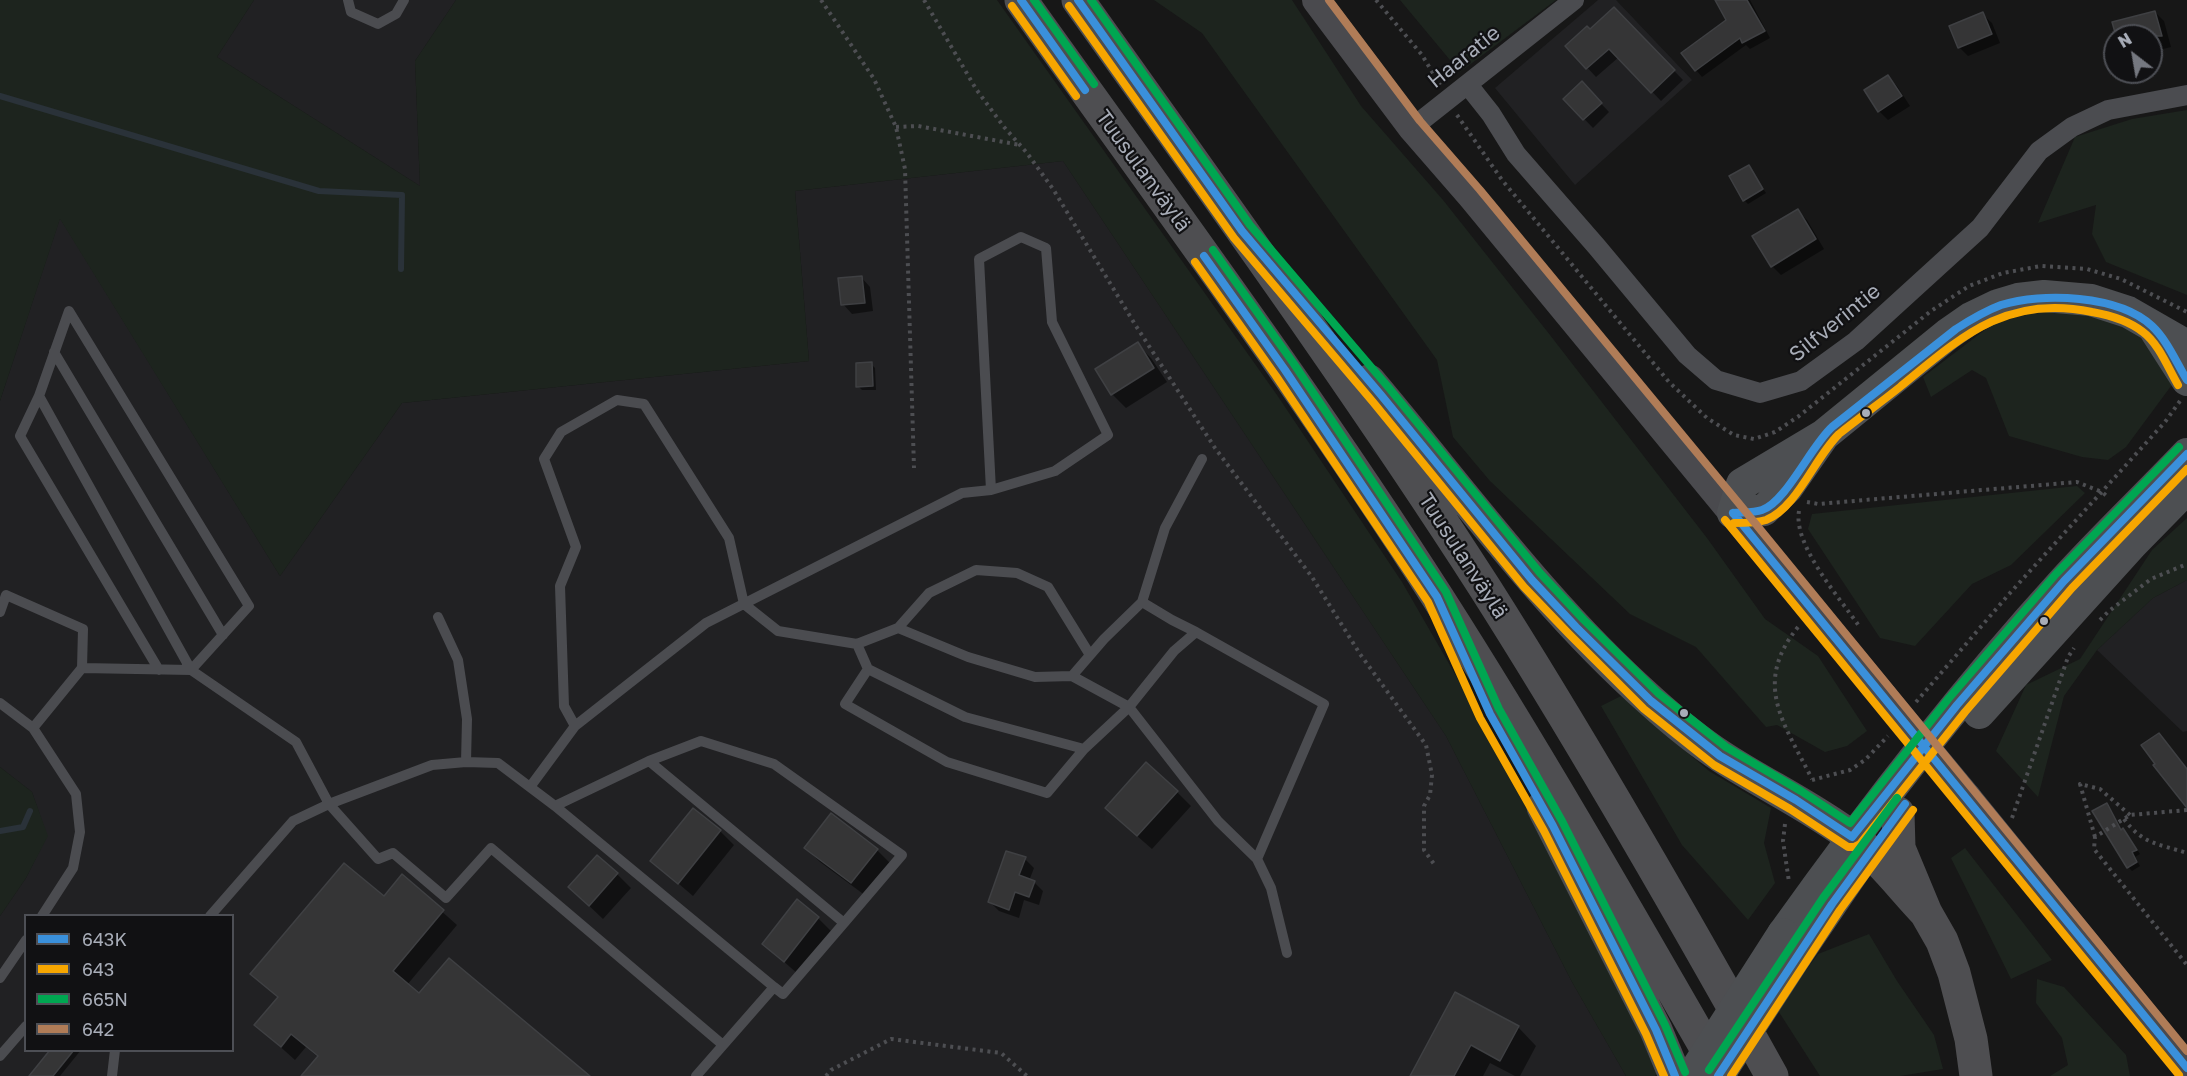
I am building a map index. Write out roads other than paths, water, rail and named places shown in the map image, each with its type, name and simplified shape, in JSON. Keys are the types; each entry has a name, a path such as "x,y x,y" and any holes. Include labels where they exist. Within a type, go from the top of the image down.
{"highway":[{"name":"Tuusulanväylä","path":"1021,0 1285,370 1437,597 1565,802 1720,1076"},
{"name":"Tuusulanväylä","path":"1078,0 1242,231 1421,491 1485,589 1604,782 1677,906 1772,1076"},
{"path":"1242,231 1381,395 1489,529 1576,627 1651,701 1712,749 1804,790 1926,913"},
{"path":"1437,597 1490,714 1554,826 1656,1030 1675,1076"},
{"path":"1898,813 1899,848 1926,913 1942,941 1954,974 1971,1038 1976,1076"}],"main road":[{"path":"1316,0 1412,128 1472,197 1968,798 2187,1068"},
{"path":"1733,513 1764,510 1787,488 1824,435 1948,334 1971,318 1998,305 2036,297 2091,300 2128,312 2187,346"},
{"path":"2151,324 2185,389"},
{"path":"1692,1076 1790,945 1957,705 2042,606 2187,454"},
{"path":"1860,844 1898,813 1996,692 2132,544 2187,488"},
{"path":"1720,1076 1790,945"}],"street":[{"name":"Haaratie","path":"1412,128 1574,0"},
{"name":"Silfverintie","path":"1468,85 1491,114 1516,154 1598,247 1687,356 1716,380 1760,393 1801,381 1856,341 1980,228 2039,151 2072,127 2108,110 2187,95"}],"lane":[{"path":"348,0 351,12 378,24 396,14 405,0"},
{"path":"530,787 575,726 706,623 962,493 991,490 1055,471 1108,435 1052,322 1046,248 1022,237 979,259 991,490"},
{"path":"82,668 159,670 191,670 249,606 69,311 39,396 20,436 159,670"},
{"path":"54,352 223,635"},
{"path":"39,396 191,670 296,742 329,804 378,859 393,853 446,898 491,848 723,1045"},
{"path":"575,726 564,706 560,586 576,547 544,459 561,432 617,400 644,404 729,538 744,604 778,631 857,644 898,628 929,593 976,570 1017,573 1048,587 1090,655"},
{"path":"1072,676 1142,602 1165,528 1202,459"},
{"path":"0,612 6,595 83,629 82,668 33,728"},
{"path":"1142,602 1324,704 1257,860"},
{"path":"438,617 459,660 467,719 466,762"},
{"path":"898,628 968,657 1035,677 1072,676 1129,707 1218,821 1257,860 1271,888 1287,953"},
{"path":"868,669 845,704 946,762 1047,793 1084,749 1129,707 1174,651 1196,632"},
{"path":"857,644 868,669 965,717 1084,749"},
{"path":"0,703 33,728 76,794 80,832 73,868 43,914"},
{"path":"211,914 293,821 329,804 432,765 466,762 498,763 555,806 783,994 902,855 774,764 701,741 649,761 555,806"},
{"path":"649,761 844,923"},
{"path":"0,978 24,943"},
{"path":"696,1076 774,987"},
{"path":"0,1056 24,1028"},
{"path":"112,1076 115,1052"}],"waterway":[{"path":"0,96 319,191 402,195 401,269"},
{"path":"0,831 23,827 30,811"}]}
